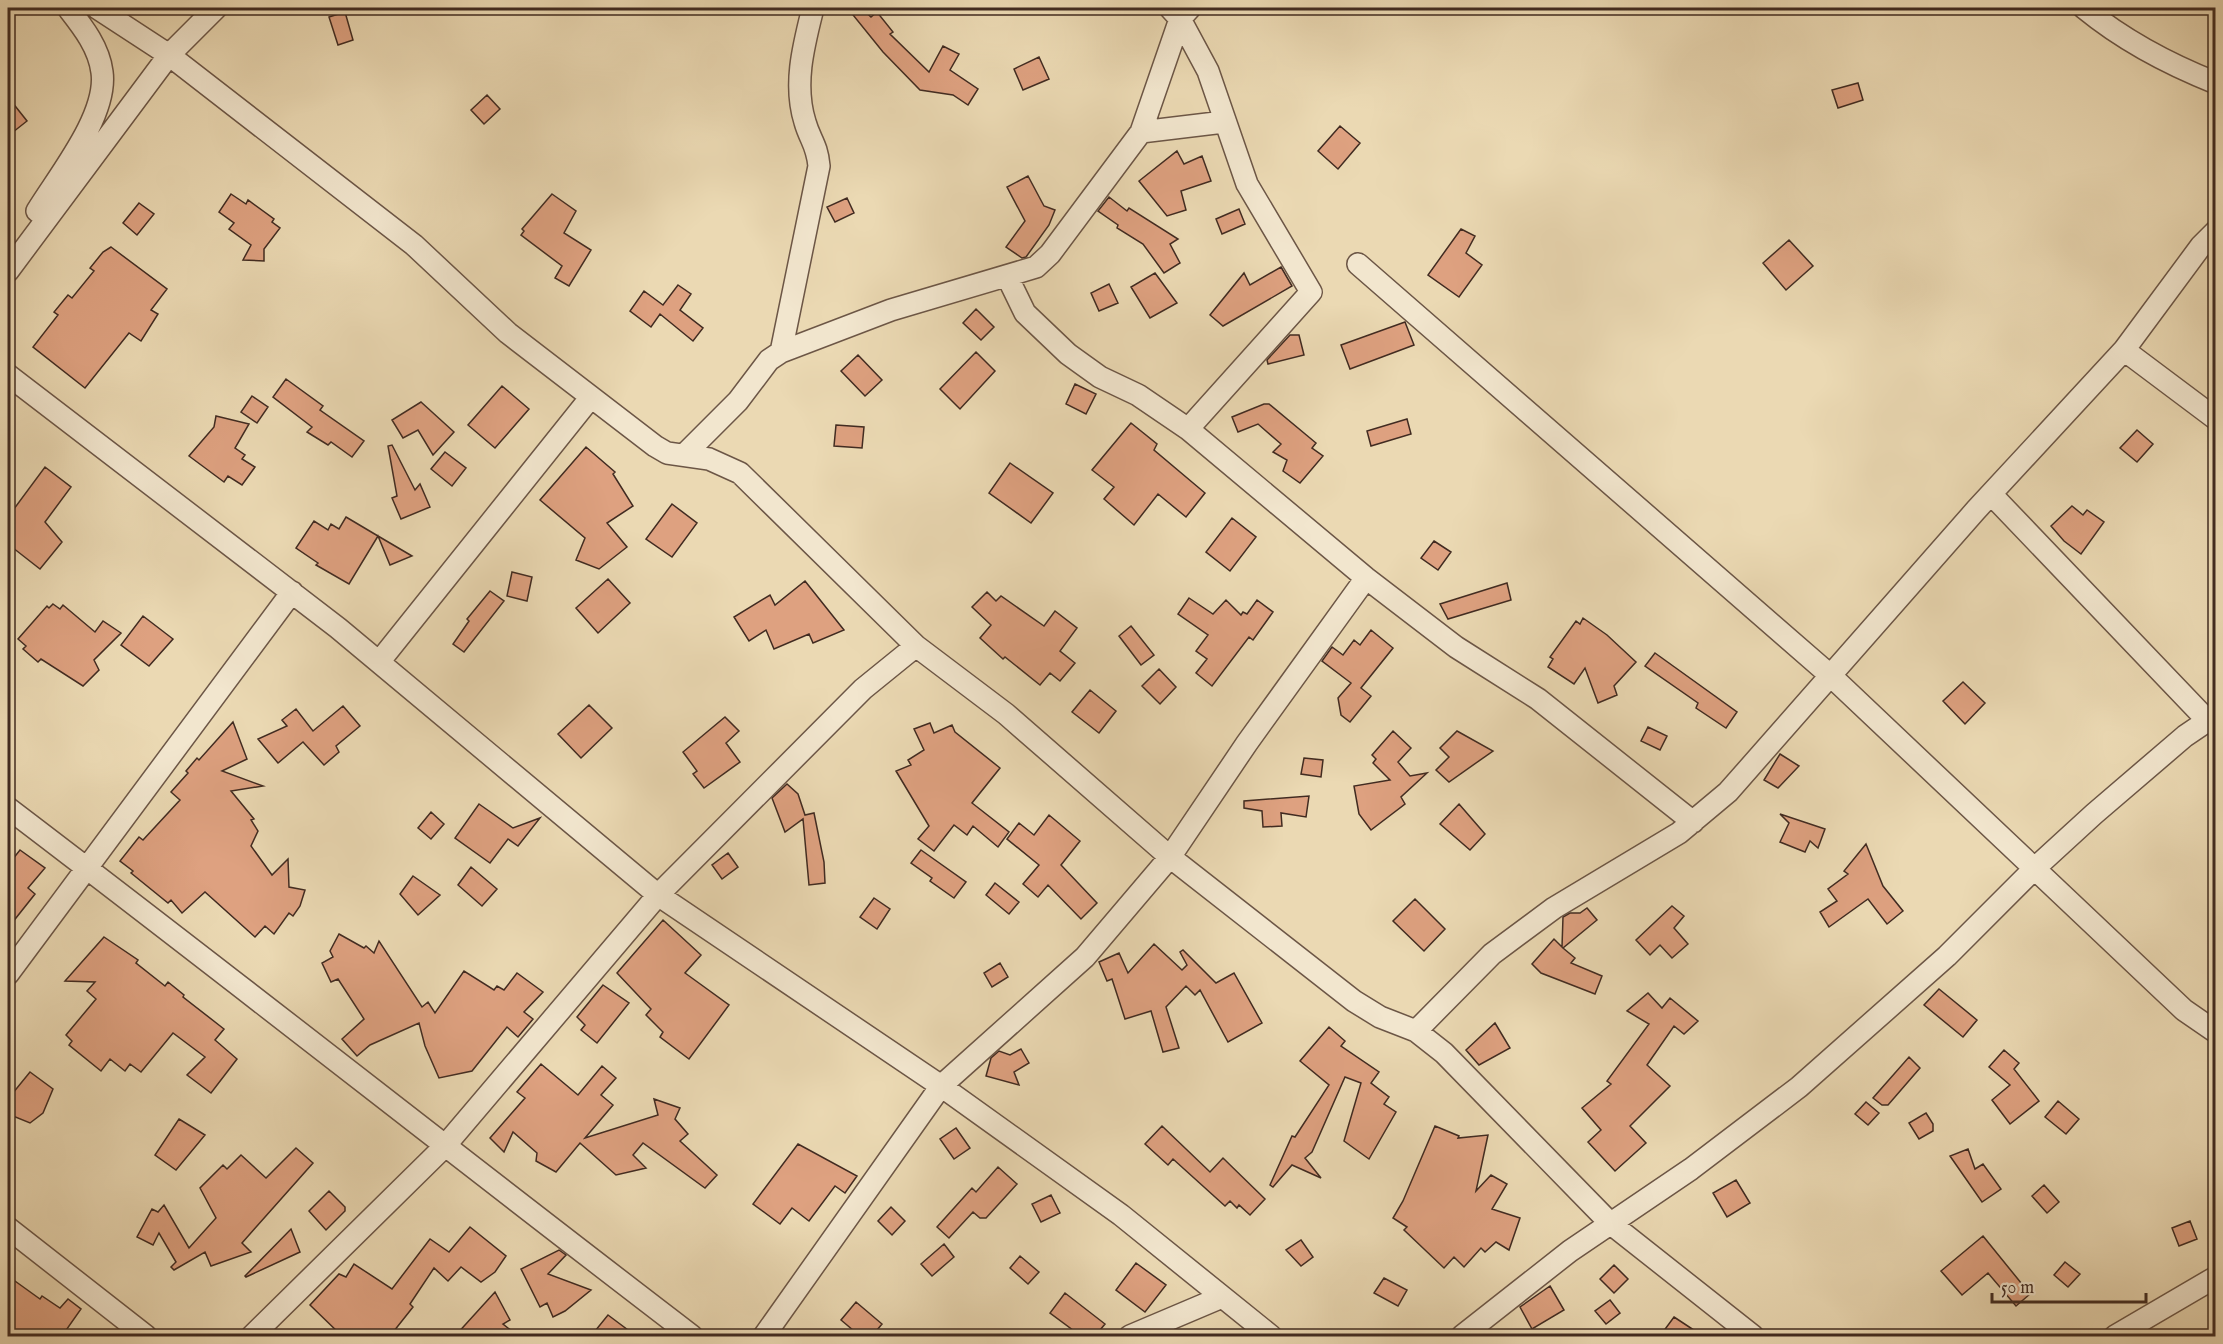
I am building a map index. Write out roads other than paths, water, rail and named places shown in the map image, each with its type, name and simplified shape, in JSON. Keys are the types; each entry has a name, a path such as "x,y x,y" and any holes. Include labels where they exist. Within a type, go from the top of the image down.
{"street":[{"path":"12,265 36,213 100,104 102,72 89,36 68,8"},
{"path":"97,8 169,55 414,245 508,333 655,446 667,453 709,459 740,473 916,646 1006,714 1170,857 1353,1001 1380,1017 1416,1031 1444,1053 1610,1223 1753,1336"},
{"path":"12,265 169,55 216,8"},
{"path":"781,352 819,166 817,147 805,122 799,78 813,8"},
{"path":"2084,8 2115,33 2171,64 2216,83"},
{"path":"684,455 738,401 769,360 781,352 891,310 1036,267 1050,254 1141,132 1180,11"},
{"path":"1180,11 1208,71 1247,184 1311,292 1188,429"},
{"path":"1141,132 1224,122"},
{"path":"1416,1031 1492,954 1554,908 1678,833 1728,792 1991,494 2124,350 2201,246 2216,231"},
{"path":"1358,264 1831,676 2184,1010 2216,1032"},
{"path":"1007,276 1025,313 1068,354 1100,377 1138,395 1188,429 1366,578 1456,647 1538,699 1692,822"},
{"path":"2124,350 2216,419"},
{"path":"8,375 292,592 658,895 941,1086 1121,1215 1270,1336"},
{"path":"379,662 591,397"},
{"path":"1462,1336 1610,1223 1691,1169 1798,1088 1947,956 2034,869 2185,736 2212,718 1991,494"},
{"path":"764,1336 941,1086 1085,957 1170,857 1247,743 1366,578"},
{"path":"8,974 292,592"},
{"path":"252,1336 444,1147 658,895 863,688 916,646"},
{"path":"8,808 254,994 444,1147 692,1336"},
{"path":"8,1228 133,1333"},
{"path":"2115,1336 2216,1277"},
{"path":"1130,1336 1222,1296"}]}
